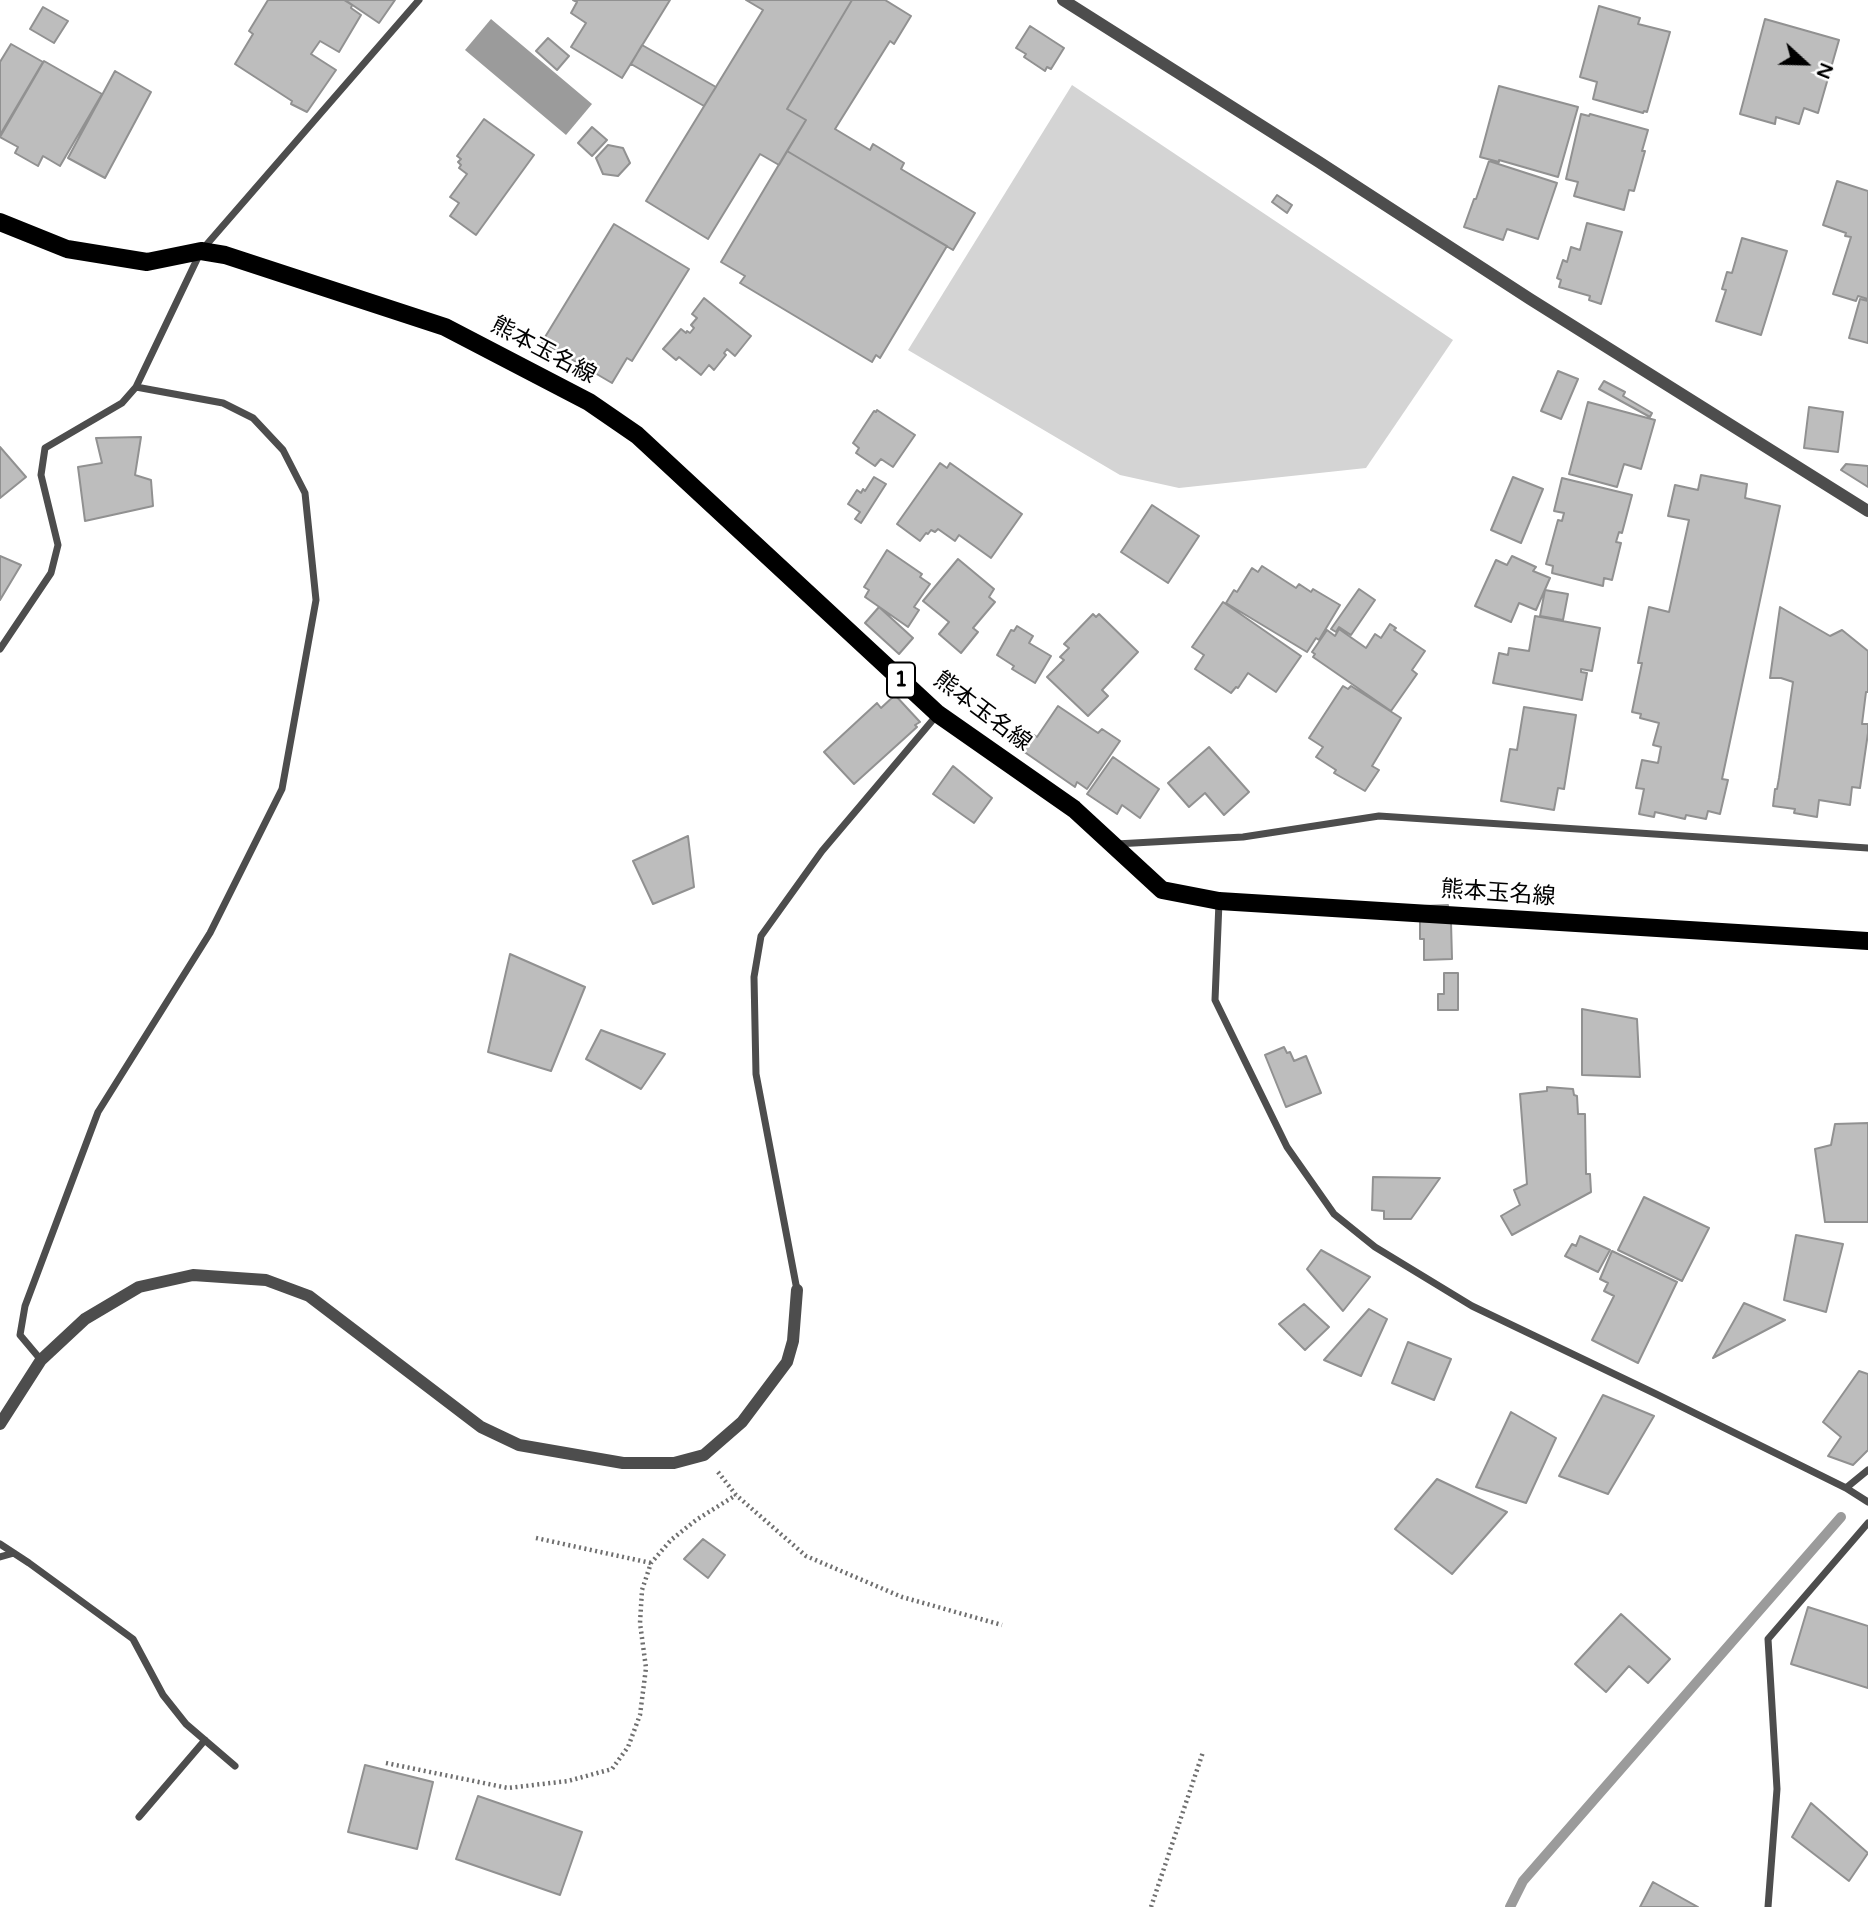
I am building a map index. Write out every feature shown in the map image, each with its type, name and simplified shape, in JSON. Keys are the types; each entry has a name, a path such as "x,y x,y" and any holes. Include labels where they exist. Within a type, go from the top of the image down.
{"main road":[{"name":"熊本玉名線","path":"0,222 67,249 148,262 201,251 225,255 445,327 589,402 637,435 938,715 1074,809 1162,890 1219,901 1868,941"}],"street":[{"path":"0,649 51,573 58,545 41,475 45,448 122,402 136,387 201,251 419,0"},
{"path":"1063,0 1541,306 1868,511"},
{"path":"41,1360 20,1335 30,1293 98,1111 210,933 282,789 316,600 305,493 284,450 253,418 223,403 136,387"},
{"path":"0,1424 41,1360 85,1319 139,1287 193,1275 266,1280 309,1296 481,1427 519,1445 623,1463 674,1463 704,1455 742,1422 787,1362 793,1340 797,1290 756,1074 754,977 761,936 822,851 938,715"},
{"path":"1114,844 1243,837 1379,816 1868,848"},
{"path":"1219,901 1215,1000 1287,1147 1334,1213 1375,1247 1472,1306 1846,1488 1868,1502"},
{"path":"1846,1488 1868,1469"},
{"path":"1768,1907 1777,1789 1768,1639 1868,1523"},
{"path":"0,1545 133,1639 163,1695 187,1724 235,1766"},
{"path":"0,1557 14,1553"},
{"path":"139,1817 205,1740"}],"path":[{"path":"704,1455 736,1495 806,1556 902,1597 1002,1625"},
{"path":"386,1763 508,1787 568,1781 612,1769 628,1747 639,1715 646,1668 640,1623 642,1590 651,1563 671,1540 736,1495"},
{"path":"536,1538 651,1563"},
{"path":"1151,1907 1203,1752"}],"shaded area":[{"path":"491,19 592,104 566,135 465,50"},
{"path":"1072,85 1453,340 1366,468 1179,488 1120,475 908,350"}],"building":[{"path":"268,0 344,0 361,15 339,52 320,41 311,54 336,70 307,112 291,104 292,101 235,64 253,34 249,31"},
{"path":"345,0 395,0 379,23"},
{"path":"573,0 670,0 622,78 571,47 586,23 571,13 577,2"},
{"path":"746,0 852,0 787,109 806,120 779,165 760,154 708,239 646,201 763,10"},
{"path":"852,0 885,0 911,16 894,44 890,41 835,129 870,150 873,144 904,163 901,169 975,213 953,250 787,151 806,120 787,109"},
{"path":"1599,6 1640,18 1638,24 1670,32 1647,112 1593,99 1597,82 1580,77"},
{"path":"43,7 68,21 54,43 30,29"},
{"path":"1765,19 1839,40 1818,113 1804,108 1799,124 1776,117 1775,124 1740,114"},
{"path":"1030,26 1064,48 1051,69 1047,67 1045,71 1016,48"},
{"path":"548,38 569,56 557,70 536,51"},
{"path":"11,44 43,62 0,135 0,62"},
{"path":"642,45 716,87 704,106 631,64"},
{"path":"44,61 102,94 60,166 43,156 38,166 15,153 18,147 0,137"},
{"path":"115,71 151,92 105,178 68,158"},
{"path":"1499,86 1578,107 1558,177 1480,157"},
{"path":"1581,114 1648,130 1634,191 1629,190 1624,210 1574,196 1578,182 1566,179"},
{"path":"484,119 534,155 476,235 450,216 459,203 450,197 467,174 459,168 461,165 458,162 461,159 457,156"},
{"path":"592,127 607,140 592,156 578,143"},
{"path":"608,145 623,148 630,163 618,176 603,174 596,158"},
{"path":"787,151 947,246 880,358 876,355 872,362 740,283 745,276 721,262"},
{"path":"1489,161 1557,183 1538,239 1507,229 1503,240 1464,227"},
{"path":"1837,181 1868,191 1868,299 1858,296 1856,301 1833,294 1851,237 1823,225"},
{"path":"1277,195 1292,205 1287,213 1272,202"},
{"path":"1587,223 1622,232 1601,304 1589,300 1590,296 1559,287 1561,280 1557,278 1563,260 1567,262 1571,247 1580,250"},
{"path":"614,224 689,269 632,361 627,358 612,383 542,342"},
{"path":"1742,238 1787,251 1761,335 1716,321 1726,290 1722,289 1727,272 1732,273"},
{"path":"704,298 751,336 735,356 727,349 724,353 726,355 714,370 709,365 701,375 679,357 676,360 663,349 681,329 690,333 694,328 691,325 697,318 692,314"},
{"path":"1860,299 1868,301 1868,343 1849,338"},
{"path":"1558,371 1578,379 1561,419 1541,411"},
{"path":"1604,381 1625,392 1623,396 1652,413 1650,417 1599,389"},
{"path":"1588,402 1655,420 1641,469 1624,464 1617,487 1569,474"},
{"path":"1809,407 1843,412 1838,452 1804,448"},
{"path":"877,410 915,435 893,467 881,459 875,466 856,453 859,448 853,443"},
{"path":"141,437 135,475 151,480 153,506 85,521 78,467 102,463 96,438"},
{"path":"0,447 26,477 0,498"},
{"path":"940,463 947,468 950,463 1022,514 991,558 959,535 955,541 938,529 935,532 931,530 920,541 897,524"},
{"path":"1846,464 1868,466 1868,487 1841,470"},
{"path":"1701,475 1747,484 1745,498 1780,506 1722,779 1728,780 1720,814 1708,811 1706,819 1686,815 1685,819 1655,812 1654,817 1639,814 1644,789 1636,788 1642,760 1658,763 1661,747 1653,745 1659,723 1640,718 1641,714 1632,712 1642,663 1638,663 1649,607 1669,612 1689,520 1668,516 1675,485 1698,490"},
{"path":"874,477 886,484 861,523 855,519 860,512 848,504 857,490 861,493 863,489 865,491"},
{"path":"1513,477 1543,489 1521,543 1491,530"},
{"path":"1562,478 1632,495 1622,533 1619,532 1616,542 1621,543 1612,580 1604,578 1603,586 1552,573 1553,566 1546,564 1558,520 1562,521 1564,513 1554,511"},
{"path":"1152,505 1199,536 1168,583 1121,552"},
{"path":"887,550 922,574 920,577 930,584 914,607 919,610 908,627 865,597 869,590 864,587"},
{"path":"0,556 21,565 0,600"},
{"path":"1512,556 1536,567 1533,571 1550,578 1536,610 1519,603 1511,622 1475,606 1496,560 1507,565"},
{"path":"958,559 994,589 989,597 995,602 973,628 978,632 961,653 939,634 949,622 923,601"},
{"path":"1262,566 1296,588 1299,584 1311,592 1313,589 1340,605 1319,640 1316,638 1307,652 1226,603 1234,590 1237,592 1252,568 1258,572"},
{"path":"1359,589 1375,600 1351,635 1339,627 1336,632 1331,629"},
{"path":"1545,590 1568,594 1563,620 1540,616"},
{"path":"1223,602 1301,656 1276,692 1248,673 1231,693 1195,669 1204,655 1192,647"},
{"path":"879,607 913,638 899,654 865,623"},
{"path":"1780,607 1830,636 1842,630 1868,651 1868,692 1862,724 1868,724 1868,733 1860,788 1852,787 1850,805 1819,800 1817,817 1794,813 1795,809 1773,806 1793,682 1770,678"},
{"path":"1093,614 1096,617 1099,614 1138,652 1102,690 1108,696 1088,716 1047,677 1064,660 1060,657 1069,648 1064,644"},
{"path":"1535,616 1600,628 1592,671 1581,669 1581,672 1587,673 1582,700 1493,683 1499,653 1508,655 1509,648 1529,651"},
{"path":"1390,624 1396,628 1394,630 1425,651 1412,670 1417,674 1391,711 1313,657 1315,654 1312,652 1327,630 1335,636 1339,629 1366,648 1375,634 1381,638"},
{"path":"1017,626 1033,636 1029,643 1051,656 1035,683 1012,669 1014,666 997,655 1011,630 1014,631"},
{"path":"1343,686 1348,689 1351,686 1401,718 1372,766 1379,770 1365,791 1334,773 1336,770 1316,757 1323,747 1309,738"},
{"path":"895,695 920,722 854,784 824,752 877,703 881,708"},
{"path":"1058,706 1098,733 1102,729 1120,741 1087,789 1077,782 1075,787 1023,751 1034,735 1037,737"},
{"path":"1524,707 1576,715 1564,789 1558,788 1554,810 1501,801 1510,749 1517,750"},
{"path":"1209,747 1249,792 1224,815 1205,793 1189,807 1168,783"},
{"path":"1113,757 1159,789 1140,818 1122,805 1117,814 1087,794"},
{"path":"953,766 992,798 974,823 933,794"},
{"path":"688,836 694,887 653,904 633,861"},
{"path":"1448,905 1452,959 1424,960 1424,939 1420,939 1420,921 1424,906"},
{"path":"510,954 585,987 551,1071 488,1052"},
{"path":"1444,973 1458,973 1458,1010 1438,1010 1438,994 1444,994"},
{"path":"1582,1009 1637,1019 1640,1077 1582,1075"},
{"path":"601,1030 665,1054 641,1089 586,1059"},
{"path":"1284,1047 1294,1061 1306,1056 1321,1093 1286,1107 1265,1055"},
{"path":"1547,1087 1573,1089 1574,1095 1577,1096 1578,1114 1585,1114 1586,1174 1590,1174 1591,1192 1512,1235 1501,1216 1520,1205 1514,1190 1527,1184 1520,1094 1547,1091"},
{"path":"1868,1123 1868,1222 1825,1222 1815,1149 1831,1145 1835,1124"},
{"path":"1373,1177 1440,1178 1411,1219 1384,1219 1384,1211 1372,1210"},
{"path":"1644,1197 1709,1228 1682,1281 1618,1250"},
{"path":"1796,1235 1843,1244 1826,1312 1784,1300"},
{"path":"1580,1236 1610,1250 1598,1272 1565,1256 1572,1244 1576,1246"},
{"path":"1321,1250 1370,1277 1343,1311 1307,1269"},
{"path":"1612,1251 1677,1282 1638,1363 1592,1340 1614,1296 1604,1291 1608,1283 1600,1279"},
{"path":"1744,1303 1785,1320 1713,1358"},
{"path":"1304,1304 1329,1327 1305,1350 1279,1324"},
{"path":"1369,1309 1387,1319 1361,1376 1324,1360"},
{"path":"1408,1342 1451,1359 1434,1400 1392,1383"},
{"path":"1859,1371 1868,1374 1868,1450 1853,1465 1828,1456 1841,1437 1823,1422"},
{"path":"1603,1395 1654,1416 1608,1494 1559,1476"},
{"path":"1511,1412 1556,1438 1526,1503 1476,1487"},
{"path":"1437,1479 1507,1512 1452,1574 1395,1529"},
{"path":"703,1539 725,1555 708,1578 684,1559"},
{"path":"1808,1607 1868,1626 1868,1688 1791,1664"},
{"path":"1621,1614 1670,1659 1648,1683 1629,1666 1606,1692 1575,1664"},
{"path":"365,1765 433,1782 417,1849 348,1832"},
{"path":"478,1796 582,1832 560,1895 456,1859"},
{"path":"1811,1803 1868,1853 1849,1881 1792,1837"},
{"path":"1653,1882 1698,1907 1640,1907"}],"waterway":[{"path":"1510,1907 1523,1881 1841,1517"}]}
